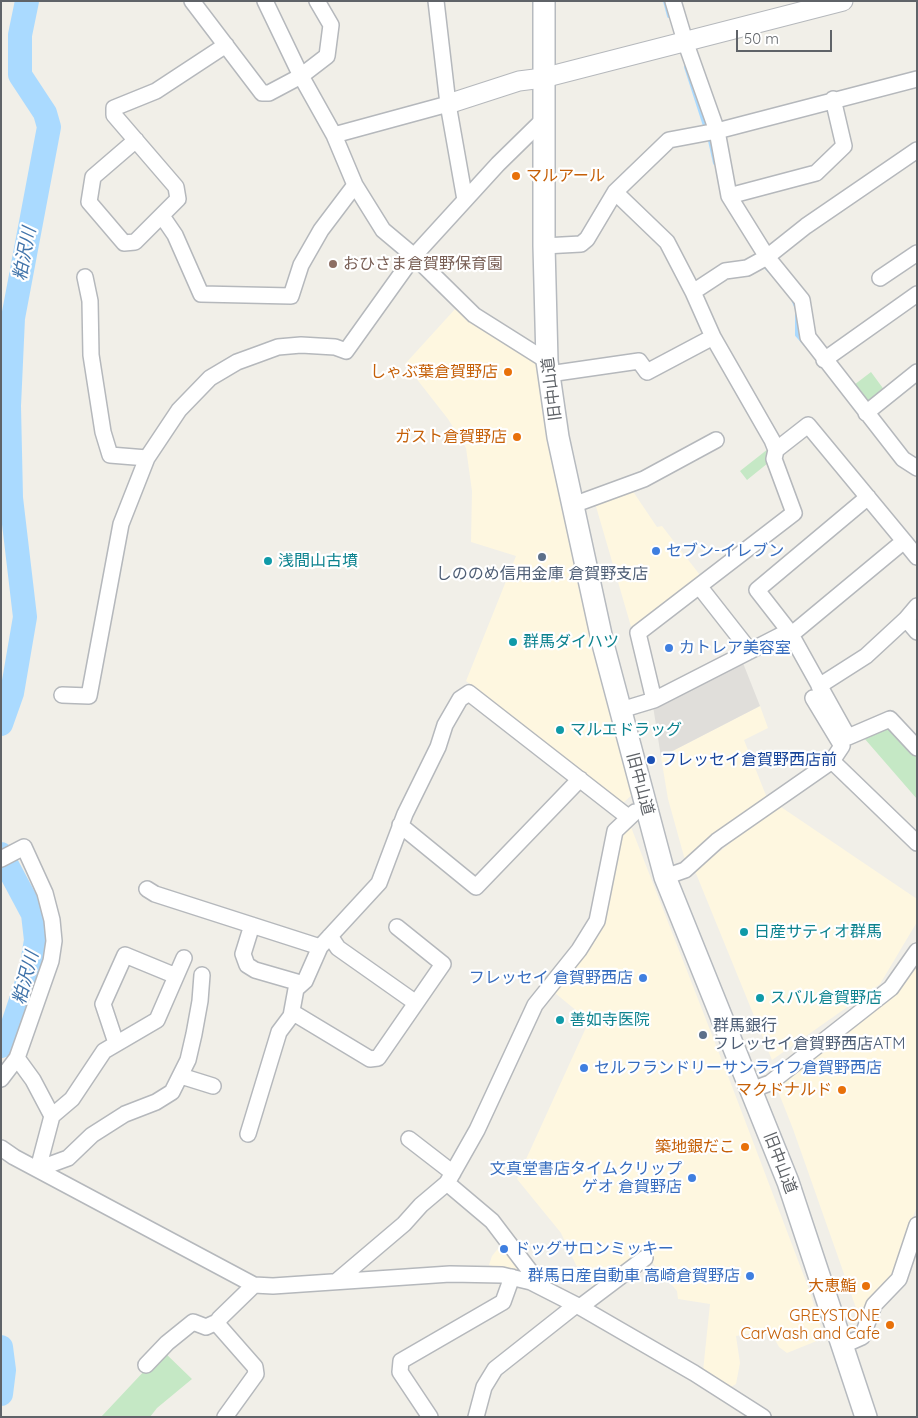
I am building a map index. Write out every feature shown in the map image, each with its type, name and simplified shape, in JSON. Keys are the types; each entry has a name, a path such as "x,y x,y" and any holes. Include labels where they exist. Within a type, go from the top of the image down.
{"main road":[{"name":"旧中山道","path":"544,1 544,246 548,367 558,437 620,710 636,811 665,877 789,1186 844,1345 866,1417"}],"street":[{"path":"192,1 262,93 268,93 301,76 327,56 331,25 317,1"},
{"path":"265,1 301,76 334,135 355,185 383,230 414,256 474,315 548,367 639,361 647,372 713,337"},
{"path":"436,1 448,104 465,200"},
{"path":"673,1 717,131 729,196 767,257 802,300 808,336 824,360 903,460 917,468"},
{"path":"334,135 448,104 519,81 543,78 844,1"},
{"path":"136,140 93,177 89,202 124,243 135,242 178,199 176,187 136,140 114,115 114,108 156,91 226,45"},
{"path":"544,246 581,244 587,239 615,192 669,140 717,131 832,99 917,79"},
{"path":"729,196 816,173 844,146 832,99"},
{"path":"62,695 88,696 121,524 147,458 179,410 210,378 237,362 278,347 335,347 346,351 414,256 465,200 545,118"},
{"path":"693,292 724,271 748,268 767,257 806,226 917,150"},
{"path":"162,216 175,235 201,294 291,296 305,258 321,230 355,185"},
{"path":"615,192 666,242 693,292 713,337 776,450"},
{"path":"880,278 917,252"},
{"path":"85,277 90,300 91,355 103,432 110,455 147,458"},
{"path":"824,360 917,294"},
{"path":"866,413 917,372"},
{"path":"654,700 638,633 794,513 774,459 776,450 808,425 917,557"},
{"path":"573,504 644,479 716,440"},
{"path":"665,877 685,870 717,841 832,761 842,746 816,692 791,632 757,590 868,498"},
{"path":"620,710 654,700 791,632 904,541"},
{"path":"699,586 750,651"},
{"path":"816,692 866,656 906,619 917,606"},
{"path":"906,619 917,632"},
{"path":"816,692 848,737 890,719 917,748"},
{"path":"248,1134 279,1032 292,1012 296,989 304,980 325,942 378,883 400,826 438,747 445,725 460,699 469,693 580,779 636,811 616,831 608,864 604,896 597,921 580,950 535,1005 477,1130 450,1178 404,1224 338,1280"},
{"path":"832,761 917,843"},
{"path":"400,826 476,887 580,779"},
{"path":"1,859 24,847 45,893 52,920 54,941 51,962 18,1058 1,1079"},
{"path":"147,889 155,894 252,925 325,942 338,948 416,1003"},
{"path":"252,925 243,954 247,965 255,970 300,983"},
{"path":"292,1012 370,1059 378,1058 443,964 397,927"},
{"path":"751,1090 770,1083 891,988 917,951"},
{"path":"116,1043 102,1004 125,955 176,976"},
{"path":"38,1169 52,1116 72,1099 94,1064 116,1043 157,1020 184,958"},
{"path":"38,1169 68,1158 92,1135 125,1114 163,1099 172,1092 181,1076 194,1034 200,1001 202,975"},
{"path":"18,1058 34,1080 52,1116"},
{"path":"181,1076 213,1086"},
{"path":"409,1139 492,1221 533,1275 532,1282"},
{"path":"1,1148 7,1162 38,1169 254,1285 273,1286 338,1280 450,1274 502,1275 532,1282 578,1306 694,1373 763,1417"},
{"path":"844,1345 862,1337 874,1305 899,1280 917,1225"},
{"path":"476,1417 484,1388 495,1369 645,1258"},
{"path":"430,1417 400,1372 401,1361 503,1302 512,1277"},
{"path":"146,1365 167,1343 193,1322 206,1326 219,1321 254,1285"},
{"path":"219,1321 219,1326 255,1367 256,1374 225,1417"}],"shaded area":[{"path":"456,308 540,365 633,794 623,803 466,681 516,556 471,542 472,491 466,448 448,419 405,364"},
{"path":"632,490 657,527 662,526 703,579 632,630 595,503"},
{"path":"741,658 760,706 661,757 653,706"},
{"path":"760,706 768,728 744,740 767,798 722,828 685,860 668,799 661,757"},
{"path":"778,805 917,899 917,922 880,984 772,1060 695,871"},
{"path":"627,827 631,827 733,1089 810,1292 824,1338 787,1353 779,1347 770,1330 736,1336 740,1363 736,1384 731,1387 703,1371 710,1304 678,1299 677,1291 645,1254 595,1289 576,1265 561,1233 517,1179 589,1021 555,993 580,962 601,931 618,848"},
{"path":"917,960 917,1206 892,1275 862,1325 776,1086"},
{"path":"500,1235 525,1275 489,1265 492,1256 500,1246 495,1239"}],"green space":[{"path":"871,372 885,391 868,404 854,385"},
{"path":"768,449 771,452 768,463 747,480 740,471"},
{"path":"887,726 917,754 917,799 864,738"},
{"path":"163,1351 192,1379 157,1408 150,1417 101,1417"}],"waterway":[{"name":"粕沢川","path":"1,724 12,693 25,617 11,498 9,406 13,318 49,127 45,113 20,75 20,35 27,1"},
{"path":"665,1 669,16"},
{"path":"686,67 706,129"},
{"path":"709,136 715,163"},
{"path":"762,263 776,278"},
{"path":"792,297 797,309 797,335 805,344"},
{"name":"粕沢川","path":"1,854 33,914 36,940 31,970 13,1024 1,1046"},
{"name":"粕沢川","path":"1,1347 4,1370 1,1394"}],"place":[{"name":"マルアール","path":"516,176"},
{"name":"おひさま倉賀野保育園","path":"333,264"},
{"name":"しゃぶ葉倉賀野店","path":"508,372"},
{"name":"ガスト倉賀野店","path":"517,437"},
{"name":"セブン-イレブン","path":"656,551"},
{"name":"しののめ信用金庫 倉賀野支店","path":"542,557"},
{"name":"浅間山古墳","path":"268,561"},
{"name":"群馬ダイハツ","path":"513,642"},
{"name":"カトレア美容室","path":"669,648"},
{"name":"マルエドラッグ","path":"560,730"},
{"name":"フレッセイ倉賀野西店前","path":"651,760"},
{"name":"日産サティオ群馬","path":"744,932"},
{"name":"フレッセイ 倉賀野西店","path":"643,978"},
{"name":"スバル倉賀野店","path":"760,998"},
{"name":"善如寺医院","path":"560,1020"},
{"name":"群馬銀行 フレッセイ倉賀野西店ATM","path":"703,1035"},
{"name":"セルフランドリーサンライフ倉賀野西店","path":"584,1068"},
{"name":"マクドナルド","path":"842,1090"},
{"name":"築地銀だこ","path":"745,1147"},
{"name":"文真堂書店タイムクリップ ゲオ 倉賀野店","path":"692,1178"},
{"name":"ドッグサロンミッキー","path":"504,1249"},
{"name":"群馬日産自動車 高崎倉賀野店","path":"750,1276"},
{"name":"大恵鮨","path":"866,1286"},
{"name":"GREYSTONE CarWash and Cafe","path":"890,1325"}]}
